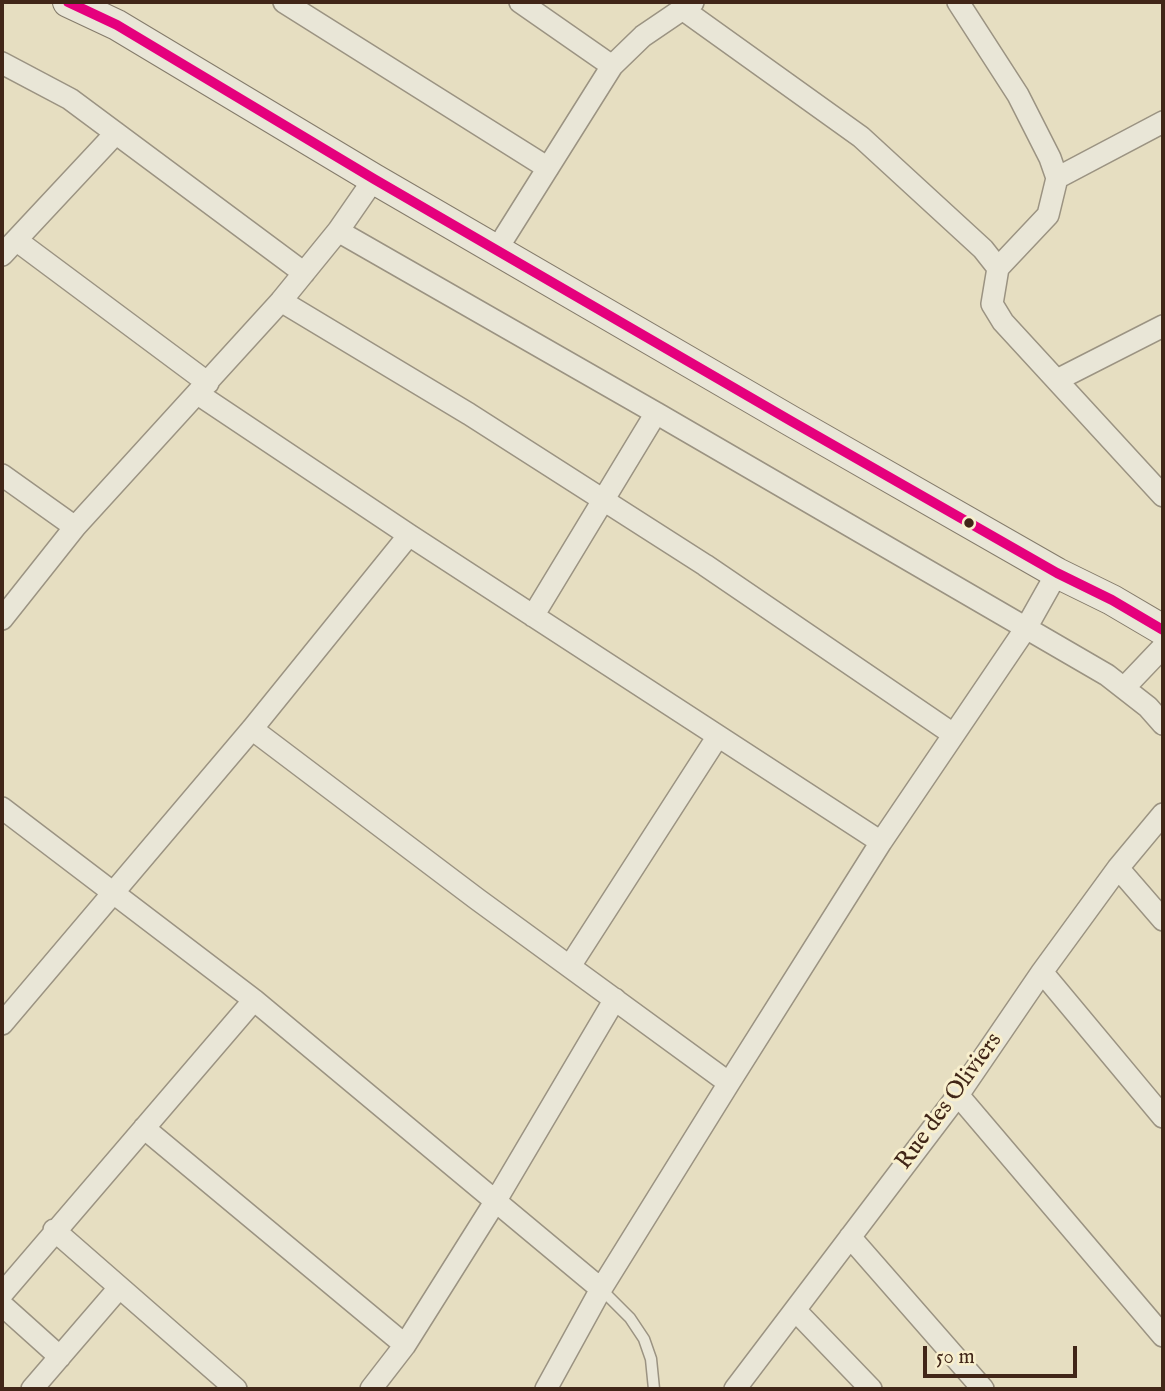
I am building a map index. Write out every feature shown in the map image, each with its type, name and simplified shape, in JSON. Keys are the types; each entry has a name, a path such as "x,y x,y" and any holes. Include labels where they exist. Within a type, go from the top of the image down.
{"main road":[{"path":"68,2 117,25 373,179 497,248 1057,573 1112,600 1163,630"}],"street":[{"path":"284,2 548,167"},
{"path":"520,2 612,65"},
{"path":"958,2 1018,95 1050,158 1057,178 1048,215 998,268 992,304 996,312 1163,496"},
{"path":"497,248 612,65 643,36 687,5 861,137 983,250 998,268"},
{"path":"2,63 70,99 304,273"},
{"path":"1057,178 1163,121"},
{"path":"116,133 9,247 409,536 881,842"},
{"path":"2,619 75,527 281,301 338,231 373,179"},
{"path":"338,231 1026,628 1124,688 1163,724"},
{"path":"281,301 469,414 705,565 953,734"},
{"path":"1057,380 1163,326"},
{"path":"533,616 656,413"},
{"path":"2,475 75,527"},
{"path":"2,1024 252,729 409,536"},
{"path":"546,1389 601,1289 729,1083 881,842 1026,628 1057,573"},
{"path":"1124,688 1163,647"},
{"path":"252,729 729,1083"},
{"path":"570,966 718,736"},
{"path":"2,808 254,1000 601,1289"},
{"name":"Rue des Oliviers","path":"735,1389 958,1095 1042,972 1118,868 1163,814"},
{"path":"1118,868 1163,920"},
{"path":"1042,972 1163,1117"},
{"path":"371,1389 405,1345 495,1202 615,999"},
{"path":"2,1294 54,1230 254,1000"},
{"path":"958,1095 1163,1336"},
{"path":"145,1128 405,1345"},
{"path":"54,1230 119,1288 212,1382 236,1389"},
{"path":"850,1237 983,1389"},
{"path":"32,1389 119,1288"},
{"path":"2,1305 60,1357"},
{"path":"795,1310 871,1389"}],"lane":[{"path":"601,1289 630,1318 644,1339 654,1389"}],"transit line":[{"path":"68,2 117,25 374,179 791,421 1057,573 1112,600 1163,630"}]}
